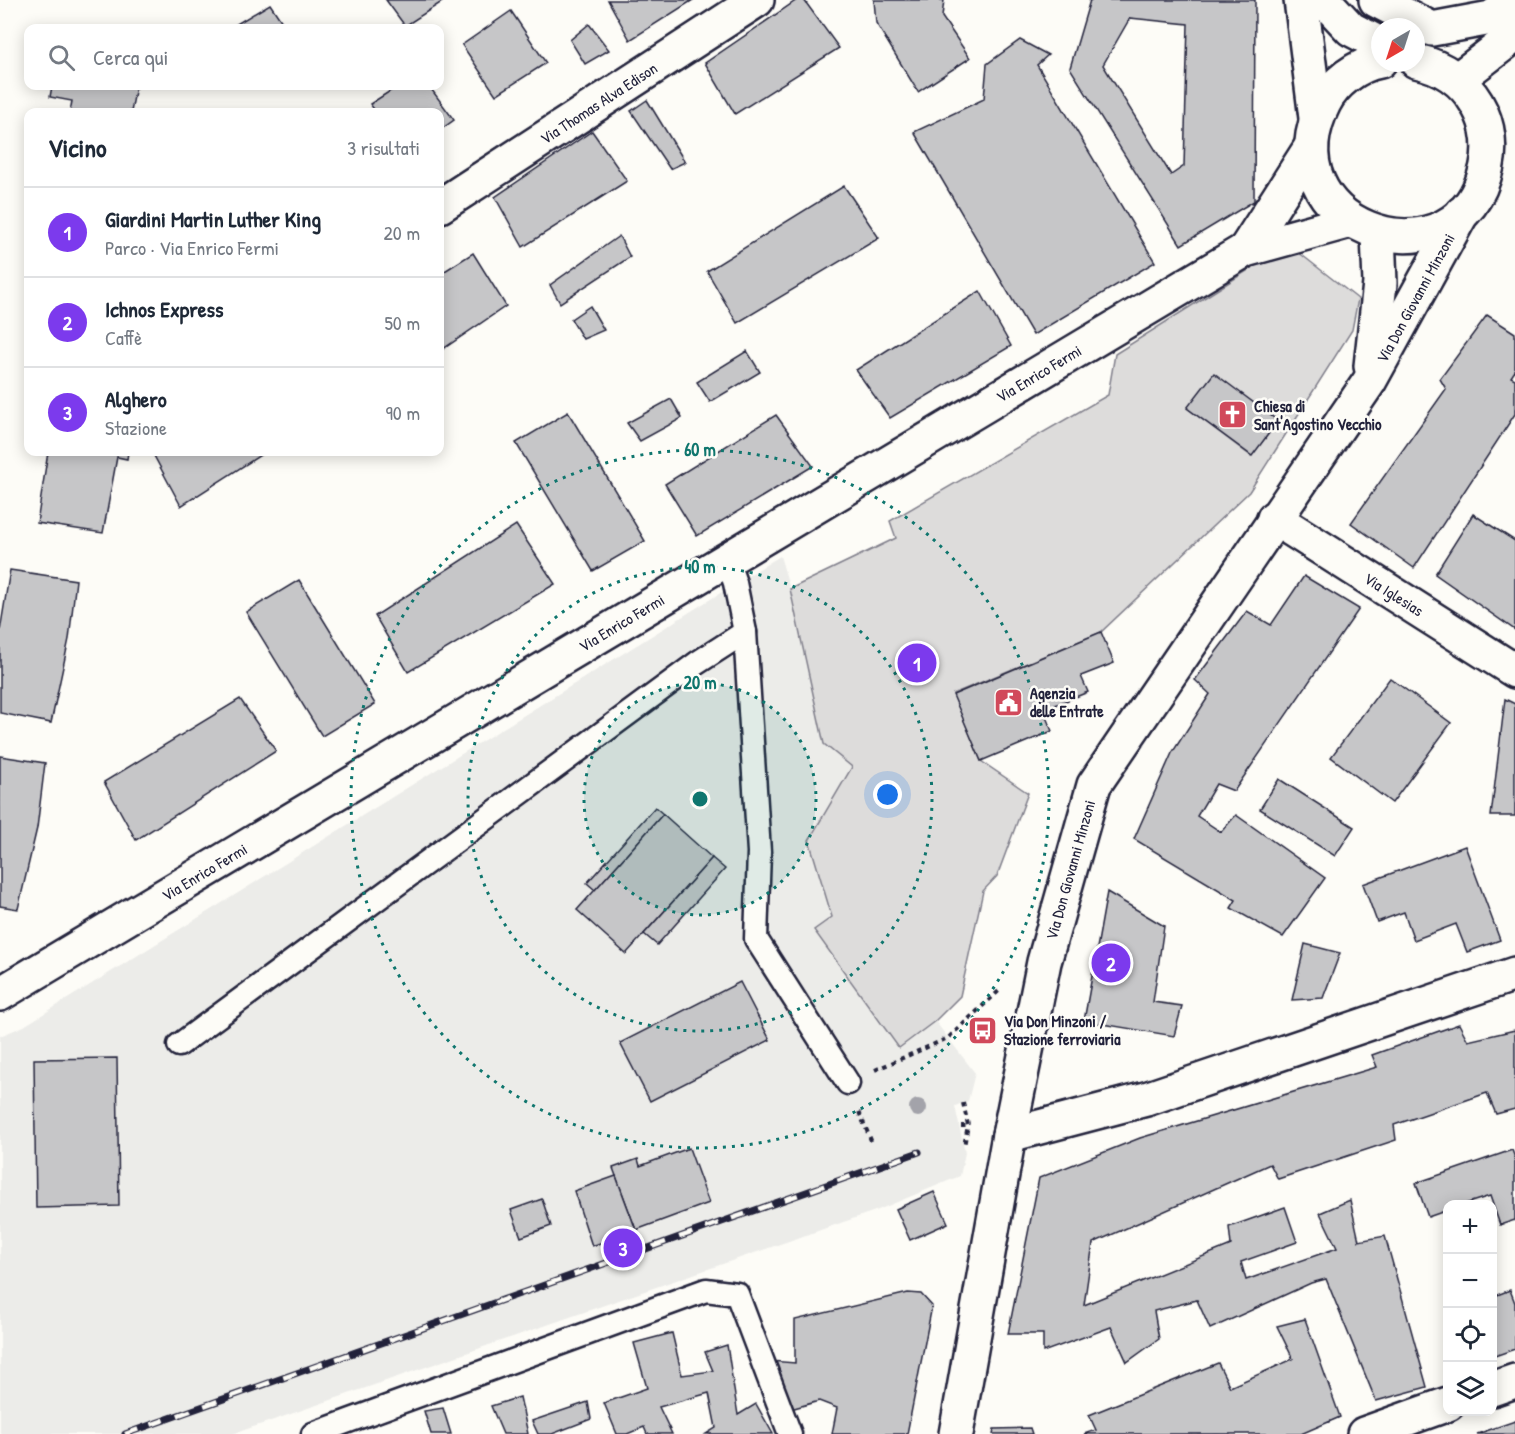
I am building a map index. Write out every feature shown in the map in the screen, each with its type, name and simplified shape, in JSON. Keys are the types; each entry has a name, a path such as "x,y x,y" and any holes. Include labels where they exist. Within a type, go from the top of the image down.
{"street":[{"name":"Via Thomas Alva Edison","path":"444,203 757,0"},
{"path":"1301,0 1316,175 1329,201 1364,227 1407,237 1437,229 1462,213 1480,189 1489,160 1489,130 1478,102 1458,79 1433,64 1425,63"},
{"path":"1324,0 1351,29 1371,39"},
{"path":"1376,0 1432,29 1491,18 1515,2"},
{"path":"1458,79 1515,35"},
{"name":"Via Enrico Fermi","path":"1245,250 1314,132 1329,93 1350,73 1371,65"},
{"path":"1489,160 1515,128"},
{"name":"Via Don Giovanni Minzoni","path":"956,1434 1009,1135 1044,962 1094,785 1274,518 1369,382 1462,213"},
{"name":"Via Enrico Fermi","path":"0,994 1245,250 1364,227"},
{"name":"Via Don Giovanni Minzoni","path":"1364,227 1380,283 1369,382"},
{"name":"Via Iglesias","path":"1274,518 1515,671"},
{"path":"1009,1135 1146,1099 1515,974"},
{"path":"1497,1387 1515,1381"},
{"path":"1364,1434 1443,1406"}],"lane":[{"path":"727,560 735,583 745,632 759,852 756,939 848,1083"},
{"path":"178,1045 698,663 745,632"},
{"path":"313,1434 706,1290 737,1294 790,1434"}],"path":[{"path":"873,1145 848,1083 948,1038 1005,984"},
{"path":"963,1103 968,1125 964,1146"},
{"path":"961,1126 968,1125"}],"shaded area":[{"path":"1298,252 1358,299 1352,330 1249,492 1101,632 953,694 981,761 1028,793 997,876 983,891 960,996 935,1021 899,1048 814,930 832,917 809,840 852,767 824,744 790,589 896,538 890,521 1108,395 1115,354 1261,262","holes":["1187,408 1278,421 1251,456"]},
{"path":"780,556 790,589 824,744 852,767 809,840 833,918 814,930 899,1048 935,1021 975,1073 968,1101 955,1106 965,1153 960,1176 878,1210 233,1434 0,1434 0,1036 24,1026"}],"building":[{"path":"386,0 445,0 408,24 404,24"},
{"path":"608,0 693,0 630,40"},
{"path":"797,0 804,0 839,48 735,114 705,63"},
{"path":"874,0 944,0 942,17 970,58 918,92 876,23"},
{"path":"1090,0 1255,0 1254,201 1181,245 1070,68","holes":["1130,18 1188,24 1184,166 1171,175 1103,65"]},
{"path":"270,4 283,24 237,24"},
{"path":"511,11 546,63 496,95 462,45"},
{"path":"589,24 609,50 585,64 570,40"},
{"path":"1020,40 1048,55 1037,65 1155,262 1033,335 914,132 984,99 987,64"},
{"path":"51,90 135,90 132,108 71,108 72,101 50,97"},
{"path":"392,90 432,90 454,120 444,127 444,108 373,108 370,104"},
{"path":"647,100 685,162 670,169 631,111"},
{"path":"592,131 627,181 523,247 495,197"},
{"path":"844,186 879,238 737,323 707,271"},
{"path":"619,236 630,257 560,303 550,285"},
{"path":"473,253 506,306 444,348 444,271"},
{"path":"980,291 1011,346 890,418 856,370"},
{"path":"590,306 604,330 583,339 571,319"},
{"path":"1487,315 1515,333 1515,371 1511,377 1515,379 1515,414 1414,568 1351,523 1446,389 1440,379"},
{"path":"747,351 760,372 710,402 697,382"},
{"name":"Chiesa di Sant'Agostino Vecchio","path":"1214,373 1278,421 1252,456 1187,408"},
{"path":"671,399 682,418 640,441 627,423"},
{"path":"568,412 645,541 593,571 516,443"},
{"path":"776,415 813,466 697,536 665,484"},
{"path":"47,456 127,456 127,459 117,457 103,533 37,523"},
{"path":"154,456 259,456 181,506"},
{"path":"1473,514 1515,541 1515,630 1435,574"},
{"path":"516,525 555,584 408,672 375,616"},
{"path":"10,570 76,580 69,639 51,723 0,713 0,631"},
{"path":"1304,576 1359,609 1234,791 1216,784 1197,816 1221,832 1236,815 1325,878 1283,937 1231,908 1236,900 1134,839 1172,753 1210,694 1195,680 1247,611 1271,625"},
{"path":"299,580 375,704 322,736 246,612"},
{"name":"Agenzia delle Entrate","path":"1101,632 1114,663 1081,676 1088,692 1043,710 1052,731 981,761 953,695"},
{"path":"1390,678 1451,723 1392,803 1331,757"},
{"path":"240,699 276,751 136,840 104,782"},
{"path":"1505,699 1515,704 1515,816 1491,816"},
{"path":"0,756 45,763 37,828 18,909 0,906"},
{"path":"1279,779 1354,827 1335,856 1260,809"},
{"path":"655,807 663,814 595,890 587,883"},
{"path":"663,814 712,858 626,954 577,910"},
{"path":"1465,846 1500,940 1467,952 1456,924 1414,940 1404,912 1377,922 1363,884"},
{"path":"712,858 725,869 657,945 644,934"},
{"path":"1107,892 1164,926 1153,1002 1182,1006 1174,1036 1084,1021"},
{"path":"1305,944 1340,953 1323,998 1292,1000"},
{"path":"740,982 770,1040 650,1101 620,1043"},
{"path":"1459,1024 1468,1041 1515,1030 1515,1109 1496,1114 1487,1093 1394,1125 1396,1140 1278,1179 1270,1164 1093,1243 1084,1305 1231,1245 1229,1227 1285,1207 1297,1242 1241,1262 1246,1280 1337,1248 1320,1213 1350,1200 1359,1241 1385,1236 1427,1387 1376,1401 1326,1279 1311,1283 1210,1329 1197,1300 1154,1311 1159,1339 1127,1362 1111,1327 1043,1352 1043,1334 1008,1334 1039,1178 1140,1138 1377,1067 1372,1055"},
{"path":"117,1058 119,1206 36,1208 34,1059"},
{"path":"689,1148 709,1203 636,1230 613,1168 638,1159 640,1166"},
{"path":"1512,1150 1515,1158 1515,1220 1500,1225 1497,1216 1497,1200 1491,1200 1490,1196 1478,1200 1443,1200 1443,1212 1428,1217 1416,1183"},
{"path":"616,1176 636,1230 592,1246 574,1191"},
{"path":"934,1192 948,1223 910,1240 896,1209"},
{"path":"542,1199 551,1226 521,1237 511,1210"},
{"path":"1510,1290 1515,1303 1515,1349 1497,1355 1497,1308 1497,1295"},
{"path":"908,1293 921,1294 932,1306 907,1434 832,1434 837,1408 819,1401 787,1410 771,1361 795,1363 795,1320"},
{"path":"1305,1319 1340,1417 1301,1434 1084,1434 1096,1430 1089,1415 1218,1363 1230,1387 1293,1359 1277,1326"},
{"path":"672,1333 682,1375 713,1371 705,1352 727,1345 738,1415 756,1404 773,1434 706,1434 716,1428 709,1393 659,1407 672,1434 647,1434 644,1427 627,1434 617,1434 604,1403 647,1388 634,1343"},
{"path":"520,1397 528,1434 503,1434 491,1406"},
{"path":"588,1402 591,1419 552,1434 538,1434 532,1421"},
{"path":"443,1408 451,1434 431,1434 424,1411"},
{"path":"1515,1421 1515,1434 1477,1434"},
{"path":"1030,1428 1032,1434 993,1434 994,1429"}],"railway":[{"path":"125,1434 919,1152"}],"place":[{"name":"Chiesa di Sant'Agostino Vecchio","path":"1233,415"},
{"name":"Giardini Martin Luther King","path":"917,663"},
{"name":"Agenzia delle Entrate","path":"1009,702"},
{"name":"Ichnos Express","path":"1111,963"},
{"name":"Via Don Minzoni / Stazione ferroviaria","path":"983,1030"},
{"name":"Alghero","path":"623,1248"}]}
